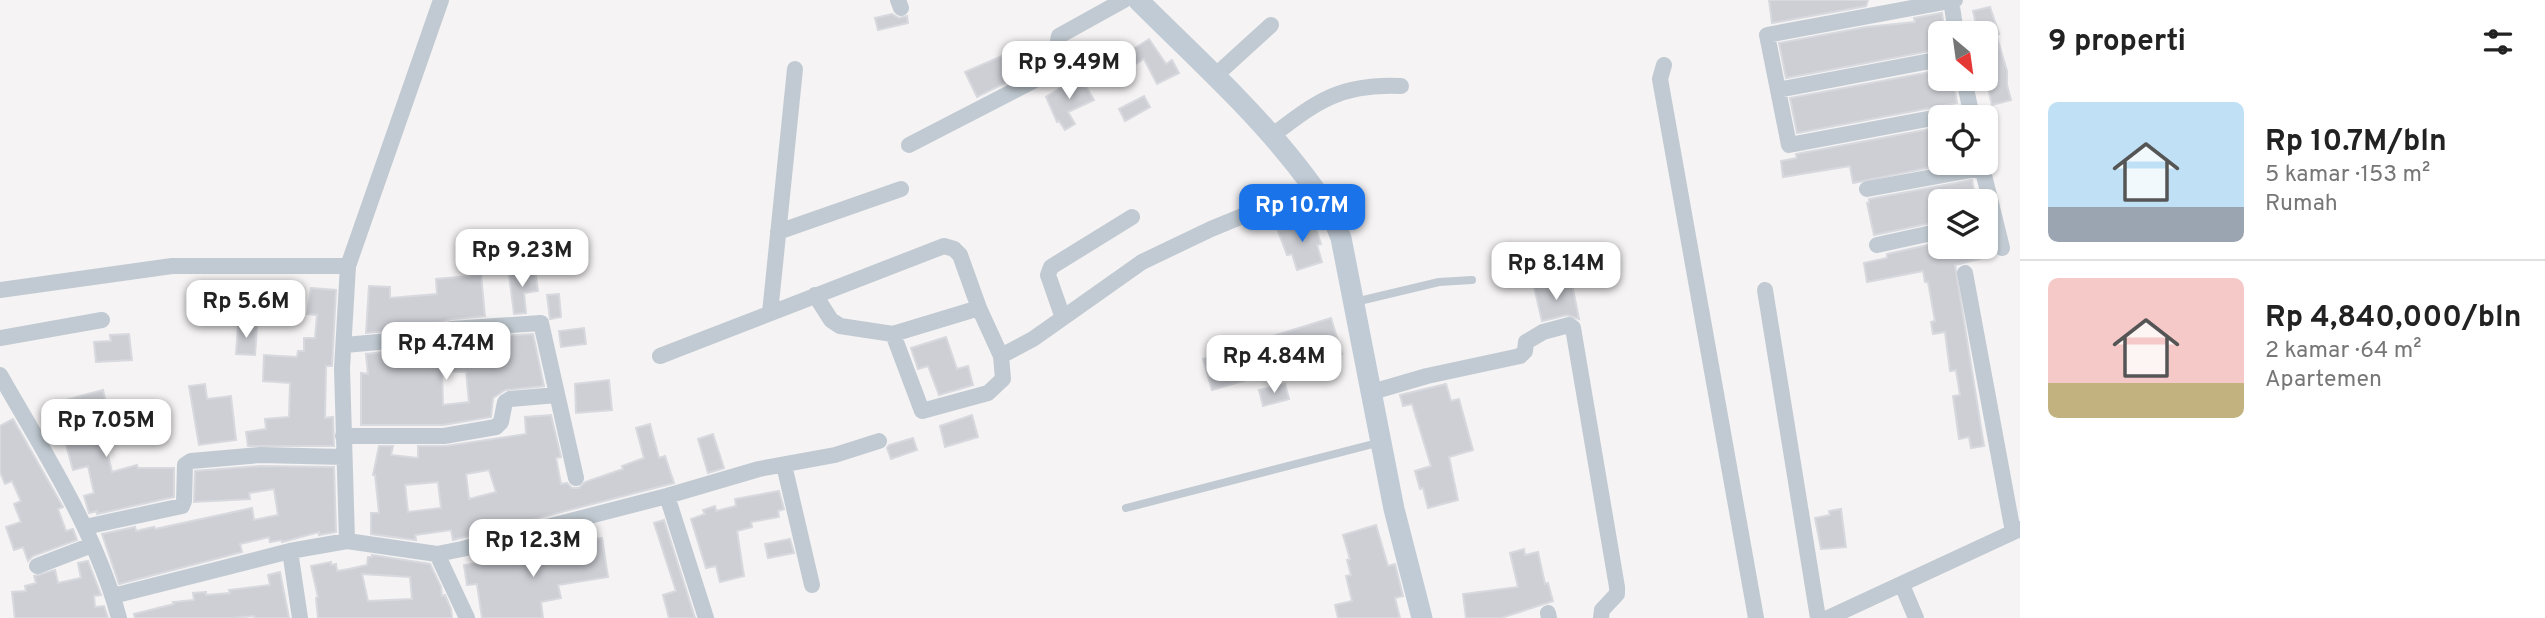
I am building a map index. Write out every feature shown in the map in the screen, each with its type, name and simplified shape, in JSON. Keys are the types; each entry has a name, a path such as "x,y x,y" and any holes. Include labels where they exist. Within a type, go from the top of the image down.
{"main road":[{"path":"1138,0 1273,135 1327,205 1335,221 1341,238 1394,509 1422,618"}],"street":[{"path":"347,541 342,368 348,266 441,0"},
{"path":"909,145 974,114 1062,66 1064,61 1057,42 1059,36 1124,0"},
{"path":"1928,121 1789,145 1767,34 1953,0 1955,21"},
{"path":"1215,76 1271,25"},
{"path":"1778,90 1928,61"},
{"path":"1664,65 1660,79 1756,618"},
{"path":"769,313 795,69"},
{"path":"1273,135 1312,105 1329,96 1381,85 1401,86"},
{"path":"1867,189 1937,175"},
{"path":"1002,356 1033,339 1142,262 1211,229 1313,187"},
{"path":"778,232 901,189"},
{"path":"1063,317 1048,275 1051,267 1132,216"},
{"path":"1877,245 1928,234"},
{"path":"1998,240 2001,248"},
{"path":"660,356 944,246 954,249 960,255 979,308 1002,356 1003,379 988,393 922,411 893,334"},
{"path":"0,290 172,266 348,266"},
{"path":"1828,618 2017,531 1965,273"},
{"path":"1765,290 1818,618"},
{"path":"815,295 831,320 840,326 893,334 979,308"},
{"path":"0,338 102,320"},
{"path":"345,345 422,338 452,329 541,323 576,478"},
{"path":"1372,392 1427,376 1520,356 1525,351 1528,339 1569,325 1573,328 1617,587 1617,594 1602,610 1601,618"},
{"path":"2,382 61,477 85,527 119,618"},
{"path":"344,436 444,436 496,428 501,422 505,402 510,399 557,395"},
{"path":"113,597 290,551 347,541 437,554 667,496 759,469 835,455 879,441"},
{"path":"85,527 182,506 185,465 191,461 260,455 344,457"},
{"path":"784,465 812,585"},
{"path":"667,496 706,618"},
{"path":"37,566 92,545"},
{"path":"290,551 300,618"},
{"path":"437,554 466,615 448,618"},
{"path":"1902,585 1916,618"}],"lane":[{"path":"1354,302 1439,282 1472,280"},
{"path":"1126,508 1381,442"}],"building":[{"path":"1769,0 1868,0 1866,6 1772,23"},
{"path":"1990,7 1995,21 1975,21 1973,11"},
{"path":"1942,13 1943,21 1928,21 1928,51 1786,78 1779,43 1866,27 1915,22 1914,18"},
{"path":"892,14 899,18 907,16 908,23 878,30 875,18"},
{"path":"1149,39 1166,64 1172,60 1179,73 1157,84 1144,59 1129,68 1121,57"},
{"path":"1998,41 2007,71 2011,100 1992,105 1989,91 1998,91"},
{"path":"1004,55 1015,78 977,97 965,72"},
{"path":"1928,72 1928,91 1955,91 1957,103 1928,105 1928,108 1797,133 1790,98"},
{"path":"1080,76 1094,100 1068,112 1075,124 1065,130 1059,121 1057,122 1046,97"},
{"path":"1144,96 1150,107 1125,121 1119,109"},
{"path":"1928,129 1928,168 1853,183 1850,166 1783,177 1781,161 1797,158 1796,154"},
{"path":"1972,180 1974,189 1928,189 1928,224 1874,235 1867,203 1869,199"},
{"path":"1313,219 1321,244 1317,245 1322,262 1297,270 1292,254 1287,255 1278,231"},
{"path":"1928,245 1928,259 1979,259 1955,265 1984,446 1971,448 1969,437 1959,439 1953,396 1960,395 1956,370 1950,371 1945,332 1933,334 1931,322 1935,321 1928,282 1925,282 1923,271 1867,282 1864,263 1887,258 1887,254"},
{"path":"535,269 538,291 524,293 526,313 514,314 509,274"},
{"path":"481,275 485,316 451,319 420,328 366,333 369,286 390,287 390,298 437,294 436,279"},
{"path":"1549,284 1550,288 1572,284 1579,319 1567,315 1542,321 1534,287"},
{"path":"311,288 336,290 332,366 326,366 325,418 333,417 334,446 248,446 246,432 266,429 265,419 289,417 290,383 263,381 264,355 297,357 298,351 304,351 304,338 315,338 317,315 307,314"},
{"path":"559,294 561,317 550,319 547,295"},
{"path":"1331,318 1342,354 1284,373 1273,336"},
{"path":"238,326 257,327 255,355 236,354"},
{"path":"584,328 586,344 561,347 559,331"},
{"path":"129,334 132,360 96,362 94,342 111,341 110,335"},
{"path":"533,334 544,386 505,390 493,398 491,417 443,425 361,425 361,373 368,374 366,354 425,348 426,353 441,351 441,355 470,356 469,338","holes":["442,371 466,372 469,402 443,405"]},
{"path":"946,337 957,369 968,366 973,385 939,395 928,366 918,369 911,348"},
{"path":"1251,345 1260,376 1212,390 1203,359"},
{"path":"609,380 612,410 576,413 575,384"},
{"path":"205,384 207,399 231,396 236,440 199,445 189,386"},
{"path":"1285,384 1289,399 1263,406 1259,390"},
{"path":"1446,384 1451,401 1459,399 1473,450 1449,457 1458,500 1428,508 1415,471 1431,466 1412,404 1403,406 1400,395"},
{"path":"103,390 109,415 99,418 112,472 137,465 138,468 174,468 174,497 97,514 97,511 89,513 84,496 94,493 88,466 73,470 61,426 57,427 51,404"},
{"path":"551,415 561,457 556,458 561,484 567,483 572,488 579,488 585,482 623,469 622,466 644,458 636,428 650,424 659,458 665,456 674,483 453,540 451,530 415,535 416,540 371,534 371,513 379,513 373,475 379,446 393,446 391,455 418,458 418,446 446,446 526,434 525,417","holes":["489,470 496,492 469,499 466,474","438,482 441,508 408,512 405,485"]},
{"path":"972,415 978,437 945,447 940,426"},
{"path":"13,419 63,507 58,509 66,531 73,529 77,540 33,556 28,561 23,547 14,550 6,527 21,522 14,504 21,501 12,481 5,484 0,472 0,426"},
{"path":"713,434 724,468 708,473 698,439"},
{"path":"913,438 917,450 891,459 887,448 889,445"},
{"path":"260,466 334,467 336,532 319,535 319,532 282,542 270,542 269,537 240,544 242,552 119,584 102,534 135,527 136,531 155,529 252,508 254,520 278,515 274,489 249,493 250,499 194,502 195,471"},
{"path":"779,491 784,509 778,511 779,517 751,522 752,527 737,531 744,576 720,582 716,566 706,568 691,519 705,514 703,510 715,506 716,511 736,506 735,499"},
{"path":"1841,509 1846,547 1821,549 1815,518"},
{"path":"664,520 695,618 669,618 663,595 676,591 654,523"},
{"path":"1376,525 1388,566 1395,564 1403,596 1395,598 1400,618 1338,618 1335,605 1352,601 1346,576 1351,575 1347,560 1350,559 1343,535"},
{"path":"602,538 608,577 558,585 561,598 541,602 543,618 482,618 477,584 467,585 464,565 552,549 553,553 584,547 582,541"},
{"path":"790,539 794,553 768,558 765,544"},
{"path":"1524,549 1525,555 1538,552 1545,584 1548,583 1553,601 1501,618 1466,618 1463,594 1518,587 1510,553"},
{"path":"368,557 430,564 441,587 442,596 445,595 451,609 452,618 318,618 318,597 311,566 331,562 331,565 336,564 337,571 367,565","holes":["362,574 410,577 412,599 368,601"]},
{"path":"88,561 101,595 94,596 95,607 104,606 108,618 15,618 12,592 26,591 25,586 36,583 34,576 55,570 58,583 81,578 78,563"},
{"path":"280,572 289,618 135,618 134,614 174,604 173,602 194,600 193,593 230,593 229,590 270,585 268,575"}]}
